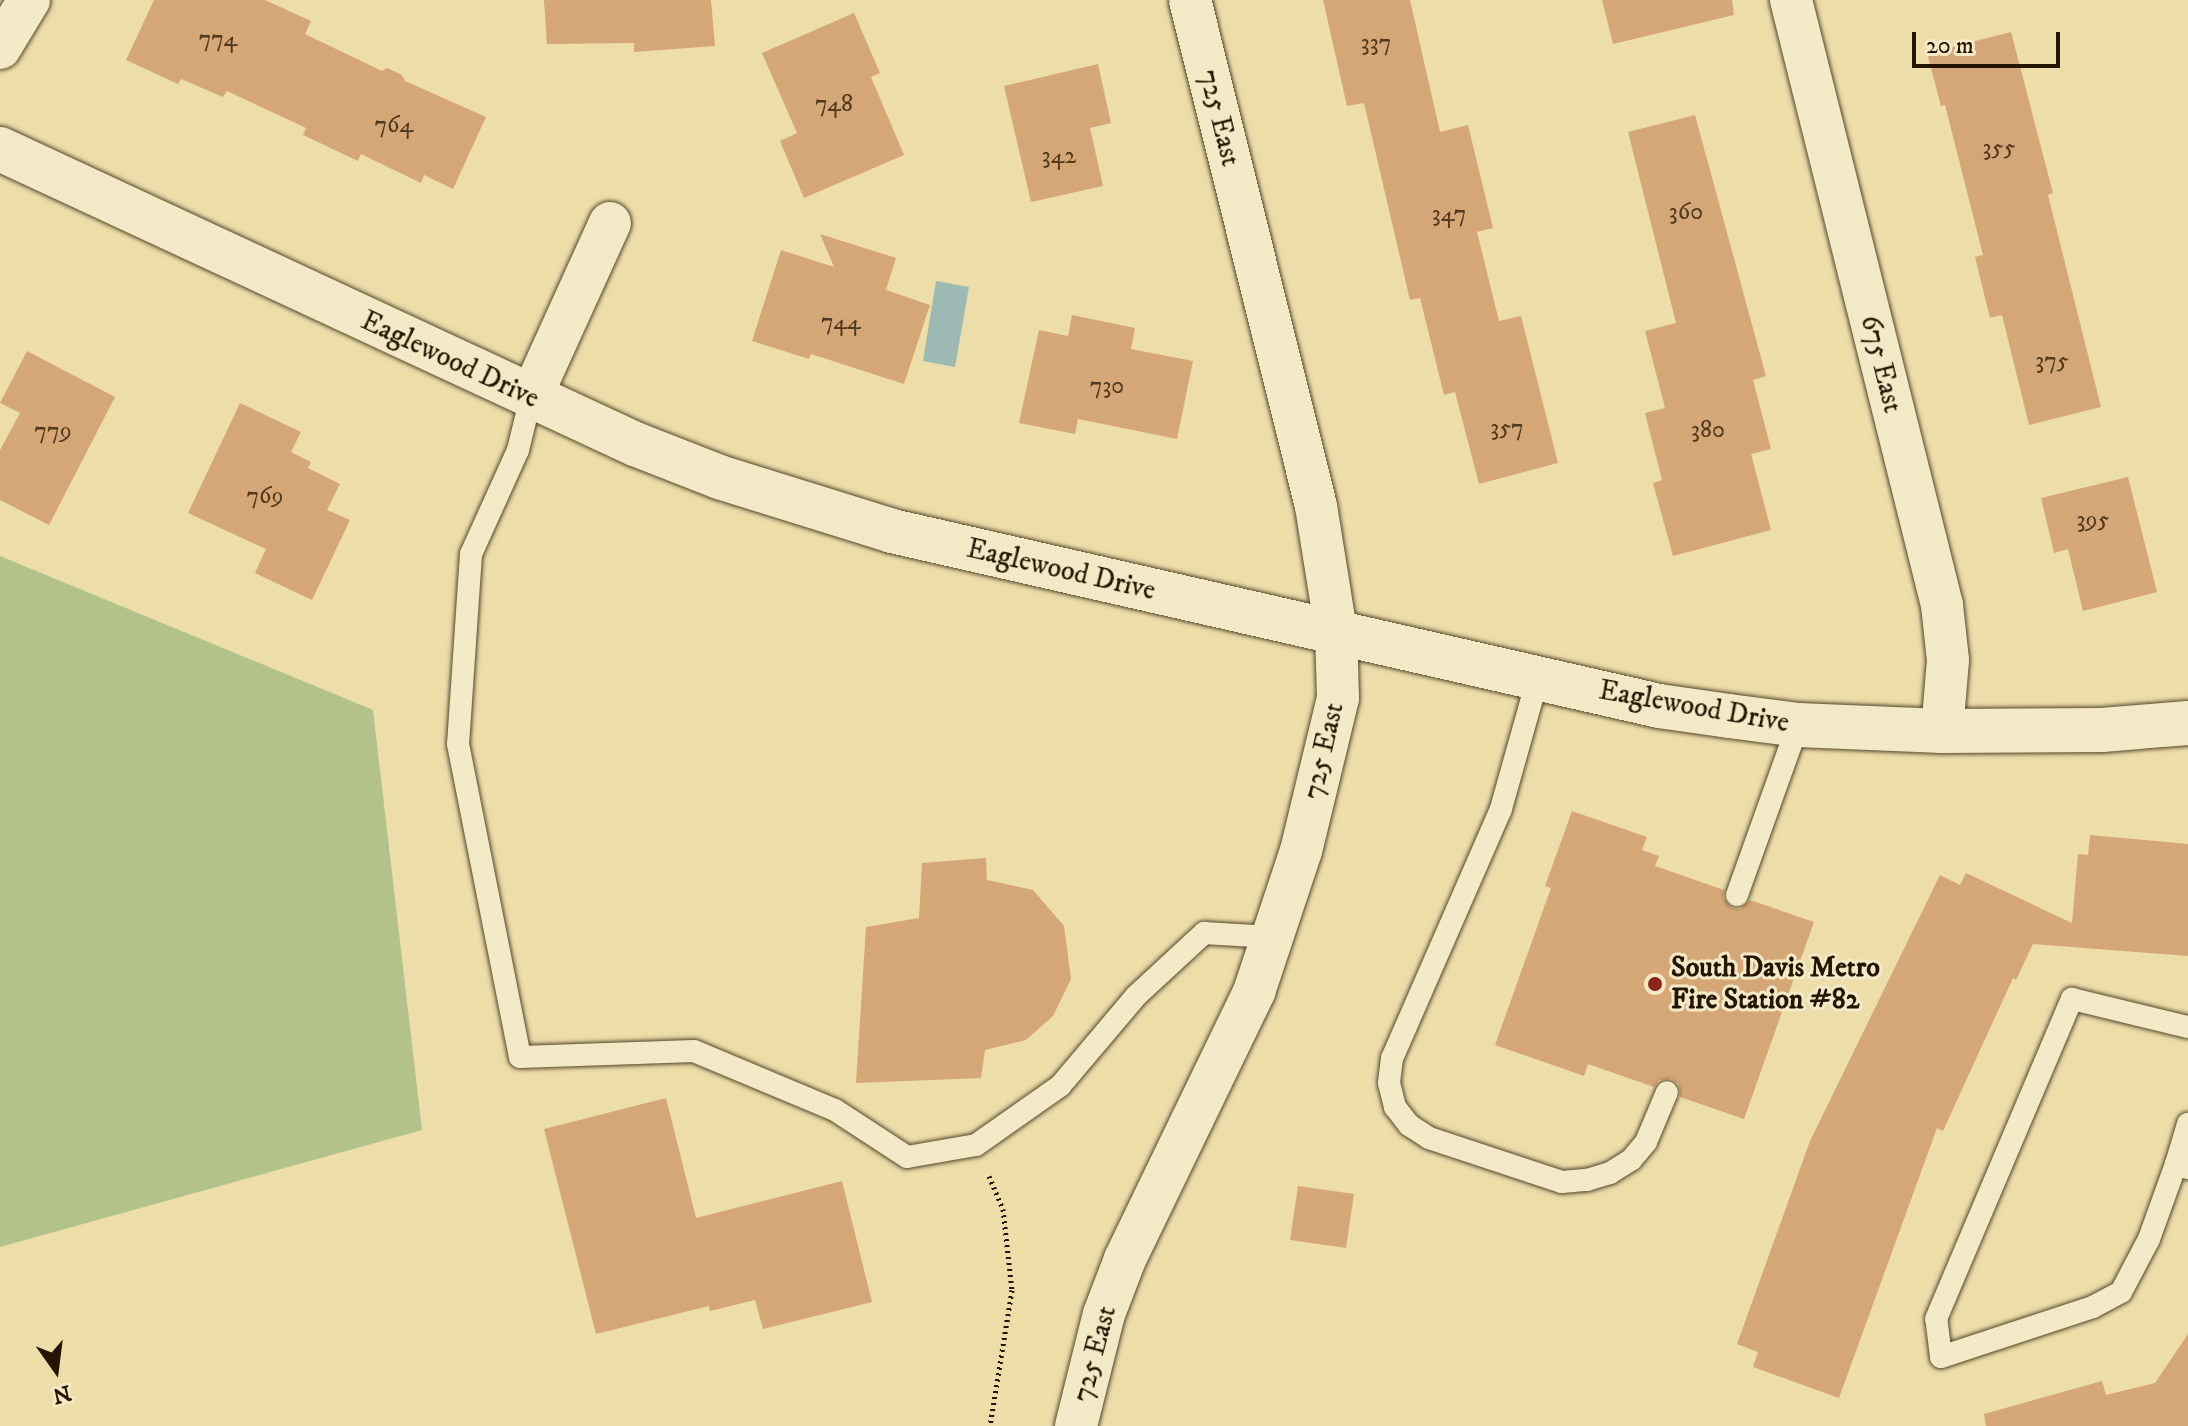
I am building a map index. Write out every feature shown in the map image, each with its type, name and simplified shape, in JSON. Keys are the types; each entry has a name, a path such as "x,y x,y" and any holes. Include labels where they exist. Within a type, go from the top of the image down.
{"main road":[{"name":"Eaglewood Drive","path":"0,149 635,444 806,506 965,548 1659,706 1798,725 1942,731 2102,730 2188,723"}],"street":[{"path":"0,48 29,0"},
{"name":"725 East","path":"1076,1426 1104,1314 1125,1259 1149,1203 1236,1034 1271,937 1301,851 1338,698 1336,631 1316,506 1190,0"},
{"name":"675 East","path":"1791,0 1942,605 1948,660 1942,731"},
{"path":"531,397 610,223"}],"lane":[{"path":"531,397 518,450 471,554 458,744 520,1057 694,1051 835,1110 907,1157 976,1145 1060,1086 1136,996 1204,933 1271,937"},
{"path":"1538,677 1501,809 1392,1058 1389,1083 1395,1107 1409,1125 1429,1138 1562,1182 1587,1180 1631,1160 1646,1142 1667,1092"},
{"path":"1737,895 1798,725"},
{"path":"2188,1027 2072,999 1936,1319 1941,1357 2093,1307 2121,1292 2182,1166 2188,1124"}],"path":[{"path":"976,1145 1003,1209 1012,1290 990,1426"}],"green space":[{"path":"0,556 373,710 422,1130 0,1247"}],"water":[{"path":"936,281 969,287 955,367 923,361"}],"building":[{"path":"154,0 265,0 311,21 305,34 382,71 387,68 402,75 405,81 486,117 453,189 424,175 421,183 361,154 358,161 303,135 306,128 227,91 223,97 181,79 178,84 126,60"},
{"path":"544,0 711,0 715,46 634,52 634,43 547,44"},
{"path":"1323,0 1410,0 1440,132 1468,125 1493,228 1477,232 1499,321 1521,316 1558,463 1479,484 1455,392 1444,395 1420,298 1410,300 1364,103 1347,106"},
{"path":"1602,0 1732,0 1734,15 1613,44"},
{"path":"854,13 880,73 871,77 904,155 804,198 780,141 797,133 762,53"},
{"path":"2011,32 2053,193 2048,195 2101,407 2029,425 2002,315 1990,318 1975,257 1983,255 1945,105 1941,106 1927,53"},
{"path":"1098,64 1111,123 1090,128 1103,186 1031,202 1004,86"},
{"path":"1695,115 1766,376 1753,380 1771,449 1751,454 1771,530 1673,556 1653,483 1662,480 1645,413 1665,408 1645,331 1676,323 1628,132"},
{"path":"820,234 896,258 886,290 930,305 904,384 811,354 809,359 752,341 781,250 834,267"},
{"path":"1072,315 1135,328 1131,349 1193,361 1177,439 1078,419 1075,434 1019,423 1039,330 1068,336"},
{"path":"27,351 115,397 49,525 0,500 0,450 20,413 0,403"},
{"path":"240,403 301,432 291,452 311,462 308,468 340,484 327,510 350,520 312,600 255,573 266,549 188,513"},
{"path":"2128,477 2157,592 2083,611 2068,549 2054,553 2041,498"},
{"name":"South Davis Metro Fire Station #82","path":"1572,811 1647,837 1642,850 1659,856 1655,866 1724,890 1723,898 1732,908 1740,909 1750,900 1814,922 1744,1119 1680,1097 1679,1084 1672,1079 1659,1080 1654,1087 1588,1064 1584,1076 1495,1045 1551,888 1545,886"},
{"path":"2090,835 2188,844 2188,956 2033,944 2016,980 2013,978 1943,1131 1937,1128 1839,1398 1753,1367 1758,1352 1737,1344 1810,1141 1940,875 1960,885 1966,873 2072,923 2078,854 2088,855"},
{"path":"986,858 987,880 1033,890 1064,926 1071,979 1053,1016 1026,1040 985,1050 981,1078 856,1083 866,927 919,918 922,863"},
{"path":"666,1098 696,1218 842,1181 872,1302 763,1329 755,1300 710,1311 709,1306 596,1334 544,1129"},
{"path":"1298,1186 1354,1194 1346,1248 1290,1240"},
{"path":"2188,1334 2188,1426 1986,1426 1984,1414 2102,1381 2106,1395 2155,1383"}],"place":[{"name":"South Davis Metro Fire Station #82","path":"1655,984"}]}
